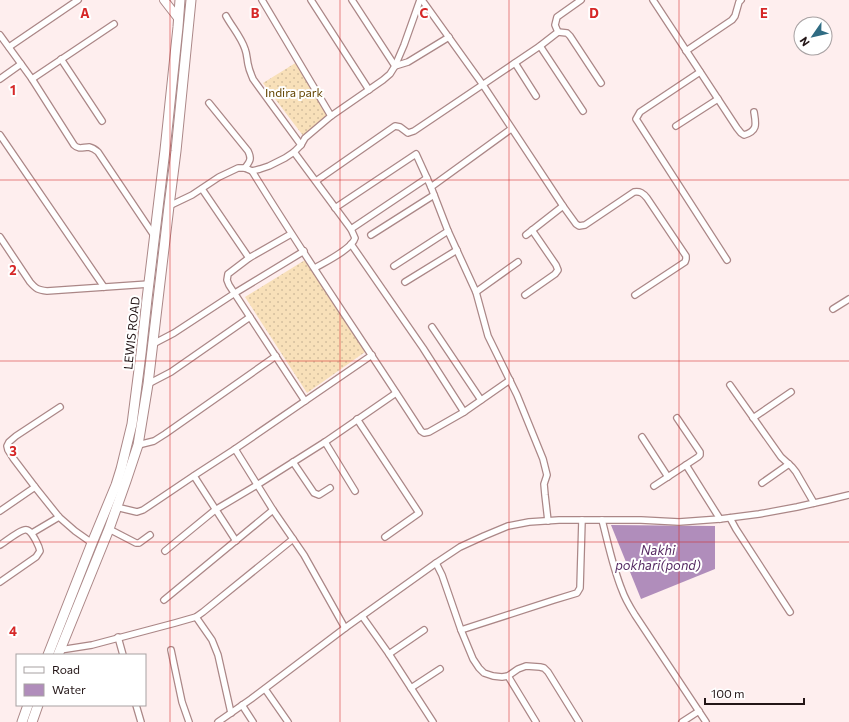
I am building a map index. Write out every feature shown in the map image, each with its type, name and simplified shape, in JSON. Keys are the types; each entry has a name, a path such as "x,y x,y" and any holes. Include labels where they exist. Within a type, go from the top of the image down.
{"main road":[{"name":"LEWIS ROAD","path":"48,654 122,469 132,424 165,150 180,0"},
{"name":"LEWIS ROAD","path":"59,653 109,529 138,445 148,384 176,151 191,0"},
{"path":"165,150 176,151"},
{"path":"22,722 28,706"},
{"path":"32,722 38,706"}],"street":[{"path":"8,47 78,0"},
{"path":"164,0 178,18"},
{"path":"262,0 330,116"},
{"path":"311,0 369,90"},
{"path":"352,0 395,66"},
{"path":"169,206 238,168 245,168 252,171 260,170 294,152 305,138 330,116 383,80 390,74 395,66 421,0"},
{"path":"421,0 450,37 576,224 582,226 634,192 641,193 647,198 686,256 686,259 684,262 635,295"},
{"path":"558,32 555,25 557,17 581,0"},
{"path":"653,0 737,128 744,135 752,131 755,127 754,112"},
{"path":"686,51 732,20 741,0"},
{"path":"226,16 241,40 248,55 250,73 253,79 301,145"},
{"path":"32,78 114,24"},
{"path":"316,181 392,128 397,126 408,133 412,132 540,46 558,32 567,33 570,36 601,83"},
{"path":"0,35 32,78 74,145 81,148 90,147 98,152 155,237"},
{"path":"395,66 408,62 450,37"},
{"path":"540,46 583,111"},
{"path":"61,59 102,120"},
{"path":"515,63 536,96"},
{"path":"0,79 21,64"},
{"path":"700,72 640,112 636,118 728,260"},
{"path":"676,126 718,99"},
{"path":"209,104 248,151 250,159 245,168"},
{"path":"431,187 511,129"},
{"path":"0,135 104,287"},
{"path":"294,152 351,229 355,238 347,248 315,268"},
{"path":"335,208 416,154 448,231 476,292 488,336 510,380 544,459 547,475 544,484 548,521"},
{"path":"252,171 291,234 304,251 420,430 424,433 429,432 464,412 510,380"},
{"path":"351,229 427,178"},
{"path":"202,189 248,258"},
{"path":"371,235 434,195"},
{"path":"526,235 563,206"},
{"path":"525,296 555,274 558,270 532,230"},
{"path":"394,266 448,231"},
{"path":"291,234 248,258 228,274 227,280 305,401"},
{"path":"0,237 2,245 30,282 39,290 47,291 149,284"},
{"path":"351,244 423,348 464,412"},
{"path":"405,282 457,250"},
{"path":"153,344 174,333 234,293 304,251"},
{"path":"476,292 518,262"},
{"path":"833,310 849,299"},
{"path":"148,384 171,372 250,316"},
{"path":"432,327 481,400"},
{"path":"138,445 154,441 165,434 276,356"},
{"path":"116,507 128,511 137,512 142,510 372,356"},
{"path":"730,385 781,457 796,472 814,503"},
{"path":"753,418 791,392"},
{"path":"165,552 215,510 325,442 396,393"},
{"path":"60,407 16,436 7,446 13,458 59,517 92,543"},
{"path":"654,486 700,455 700,452 677,418"},
{"path":"357,419 419,513 385,537"},
{"path":"642,437 668,477"},
{"path":"325,442 355,491"},
{"path":"235,449 273,510 308,561 345,628"},
{"path":"293,462 314,493 319,495 330,488"},
{"path":"762,483 789,464"},
{"path":"686,465 720,519"},
{"path":"194,476 236,541"},
{"path":"0,511 35,487"},
{"path":"219,722 345,628 436,563 460,547 508,526 529,522 548,521 641,520 678,522 720,519 759,514 849,495"},
{"path":"164,600 273,510"},
{"path":"32,533 59,517"},
{"path":"730,518 790,612"},
{"path":"461,630 577,593 580,588 582,520"},
{"path":"602,520 616,572 628,603 706,722"},
{"path":"109,529 136,543 139,543 150,535"},
{"path":"0,546 24,530 29,530 32,533 40,551 39,554 0,582"},
{"path":"59,653 196,617 293,539"},
{"path":"436,563 442,575 461,630 473,659 479,668 484,673 502,677 508,676 518,668 526,666 544,668 579,722"},
{"path":"362,616 389,654 433,722"},
{"path":"196,617 216,648 231,713"},
{"path":"389,654 424,630"},
{"path":"118,638 123,654"},
{"path":"171,650 182,702 188,722"},
{"path":"411,688 440,669"},
{"path":"508,676 536,722"},
{"path":"265,689 288,722"},
{"path":"242,705 253,722"},
{"path":"136,706 141,722"},
{"path":"682,722 699,711"}],"green space":[{"name":"Indira park","path":"297,62 330,113 304,137 263,83"},
{"path":"305,260 365,352 307,393 245,297"}],"water":[{"name":"Nakhi pokhari(pond)","path":"611,525 715,526 715,569 641,599"}]}
